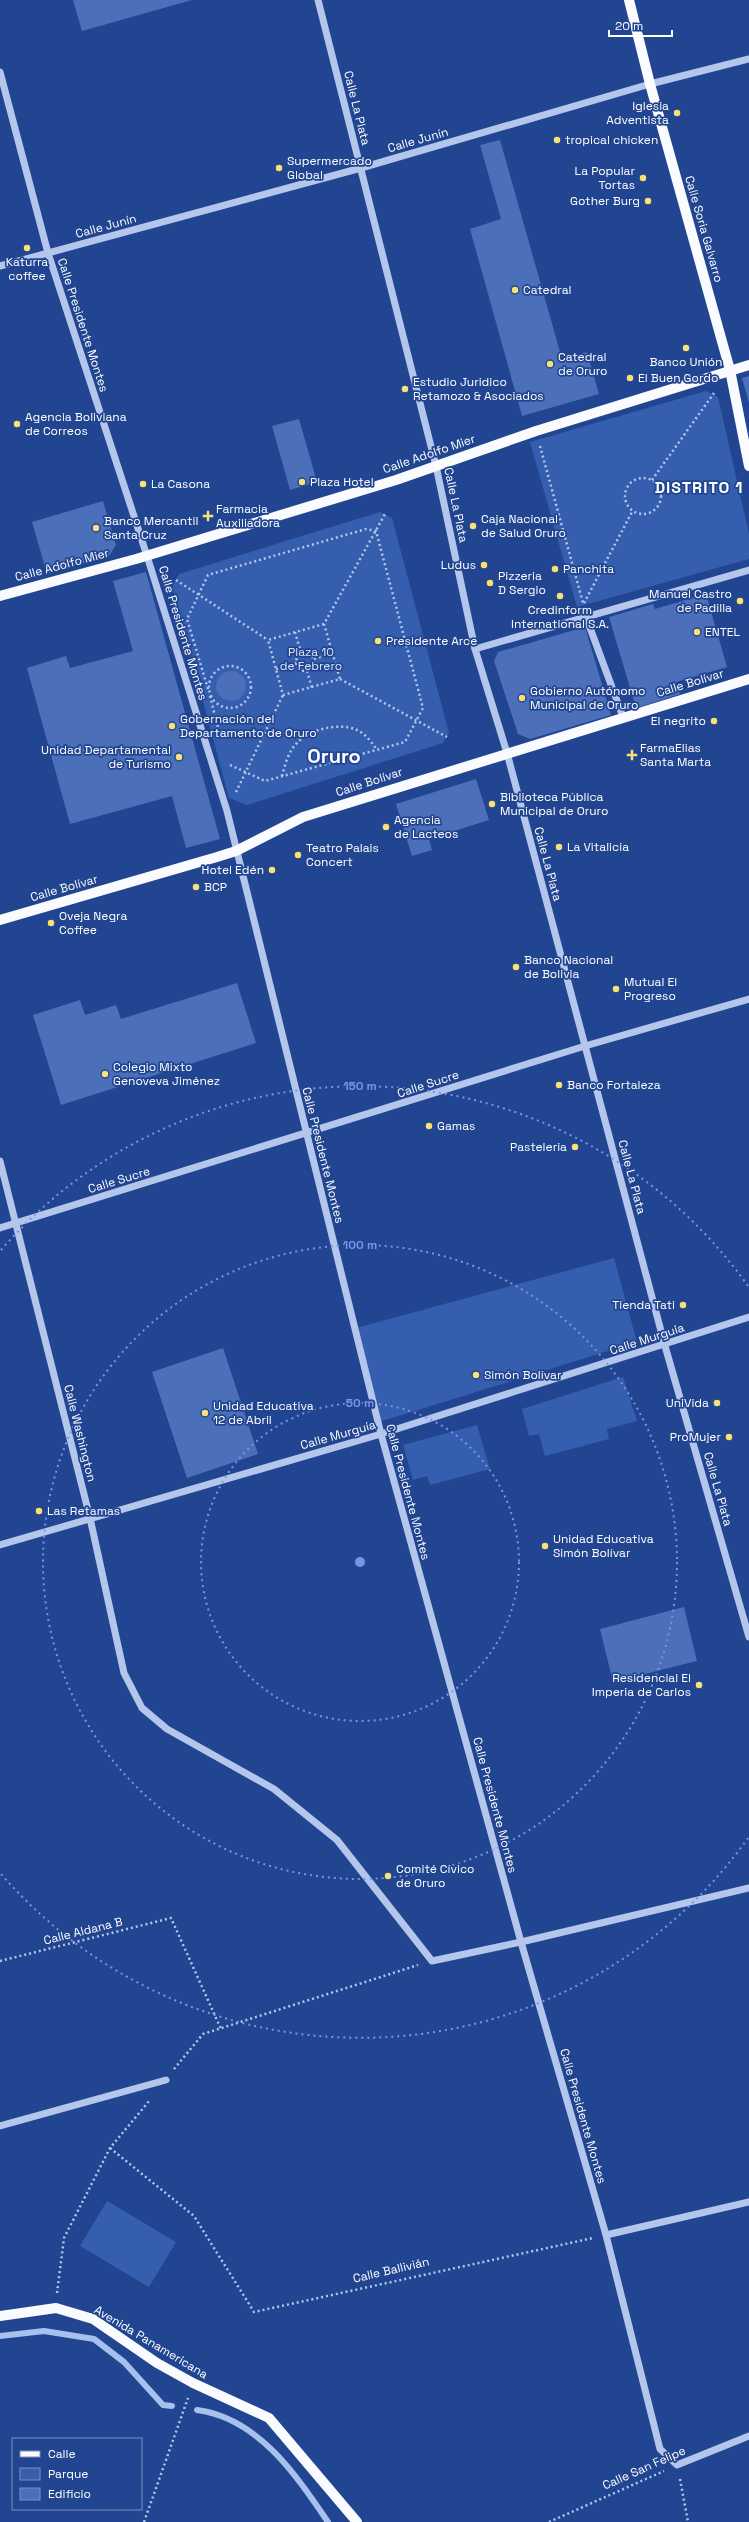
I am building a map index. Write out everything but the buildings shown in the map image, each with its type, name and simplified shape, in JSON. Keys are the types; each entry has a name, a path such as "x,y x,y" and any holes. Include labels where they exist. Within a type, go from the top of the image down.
{"main road":[{"name":"Calle Soria Galvarro","path":"629,0 650,84 730,370 749,466"},
{"name":"Calle Adolfo Mier","path":"0,596 147,556 396,480 536,431 749,365"},
{"name":"Calle Bolívar","path":"0,920 236,851 303,817 749,679"},
{"name":"Avenida Panamericana","path":"0,2316 56,2308 93,2319 157,2363 193,2383 269,2418 357,2522"}],"street":[{"name":"Calle La Plata","path":"318,0 436,466 475,649 507,753 665,1346 749,1637"},
{"name":"Calle Junín","path":"0,266 361,168 650,84 749,59"},
{"name":"Calle Presidente Montes","path":"0,72 48,253 147,556 227,811 381,1434 521,1942 606,2235 660,2449 677,2465"},
{"path":"475,649 749,570"},
{"path":"586,617 623,717"},
{"name":"Calle Sucre","path":"0,1228 585,1046 749,999"},
{"name":"Calle Washington","path":"0,1161 90,1518 124,1673 142,1708 167,1729 274,1789 337,1840 432,1961"},
{"name":"Calle Murguía","path":"0,1546 90,1518 381,1434 665,1346 749,1317"},
{"path":"432,1961 521,1942 749,1888"},
{"path":"0,2126 166,2080"},
{"path":"606,2235 749,2202"},
{"name":"Calle San Felipe","path":"677,2465 749,2436"}],"path":[{"path":"652,480 730,370"},
{"path":"536,431 583,605 632,512"},
{"path":"646,478 652,480 662,494 659,506 650,514 632,512 625,502 626,489 634,480 646,478"},
{"path":"268,640 324,624 385,514"},
{"path":"222,742 187,619 208,575 366,529 376,531"},
{"path":"226,757 228,764 265,781 404,742 423,708 376,531"},
{"path":"176,580 268,640 283,696 232,800"},
{"path":"324,624 340,679"},
{"path":"295,632 301,653"},
{"path":"301,653 310,654 314,659"},
{"path":"301,653 297,657 296,663 298,668 307,671"},
{"path":"314,659 333,653"},
{"path":"307,671 312,668 314,659"},
{"path":"276,669 296,663"},
{"path":"208,689 208,682 217,670 230,666 243,670 251,682 250,696 240,706 226,709 219,706 210,696"},
{"path":"307,671 312,688"},
{"path":"283,696 340,679 447,737"},
{"path":"282,777 288,756 296,743 306,736 325,729 342,727 357,730 377,750"},
{"name":"Calle Aldana B","path":"0,1961 171,1918 220,2029"},
{"path":"56,2308 64,2238 110,2148 203,2034 432,1961"},
{"name":"Calle Ballivián","path":"110,2148 194,2216 254,2312 606,2235"},
{"path":"144,2522 193,2383"},
{"path":"677,2465 688,2522"},
{"name":"Calle San Felipe","path":"549,2522 677,2465"}],"green space":[{"path":"706,391 718,397 749,534 749,559 577,607 530,442"},
{"name":"Plaza 10 de Febrero","path":"380,512 392,518 449,733 443,743 247,805 229,798 172,586 179,574"},
{"path":"614,1258 637,1342 379,1422 356,1328"},
{"path":"623,1377 637,1421 607,1429 609,1439 545,1456 539,1434 529,1436 522,1409"},
{"path":"477,1425 490,1469 430,1485 427,1476 413,1480 403,1445"},
{"path":"107,2201 176,2242 149,2287 80,2246"}],"waterway":[{"path":"0,2336 44,2331 94,2339 124,2362 163,2405 172,2406"},
{"path":"197,2410 219,2415 239,2424 257,2437 289,2468 328,2522"}],"place":[{"name":"Iglesia Adventista","path":"677,113"},
{"name":"tropical chicken","path":"557,140"},
{"name":"Supermercado Global","path":"279,168"},
{"name":"La Popular Tortas","path":"643,178"},
{"name":"Gother Burg","path":"648,201"},
{"name":"Katurra coffee","path":"27,248"},
{"name":"Catedral","path":"515,290"},
{"name":"Banco Unión","path":"686,348"},
{"name":"Catedral de Oruro","path":"550,364"},
{"name":"El Buen Gordo","path":"630,378"},
{"name":"Estudio Juridico Retamozo & Asociados","path":"405,389"},
{"name":"Agencia Boliviana de Correos","path":"17,424"},
{"name":"Plaza Hotel","path":"302,482"},
{"name":"La Casona","path":"143,484"},
{"name":"Farmacia Auxiliadora","path":"208,516"},
{"name":"Caja Nacional de Salud Oruro","path":"473,526"},
{"name":"Banco Mercantil Santa Cruz","path":"96,528"},
{"name":"Ludus","path":"484,565"},
{"name":"Panchita","path":"555,569"},
{"name":"Pizzeria D Sergio","path":"490,583"},
{"name":"Credinform International S.A.","path":"560,596"},
{"name":"Manuel Castro de Padilla","path":"740,601"},
{"name":"ENTEL","path":"697,632"},
{"name":"Presidente Arce","path":"378,641"},
{"name":"Gobierno Autónomo Municipal de Oruro","path":"522,698"},
{"name":"El negrito","path":"714,721"},
{"name":"Gobernación del Departamento de Oruro","path":"172,726"},
{"name":"FarmaElias Santa Marta","path":"632,755"},
{"name":"Unidad Departamental de Turismo","path":"179,757"},
{"name":"Biblioteca Pública Municipal de Oruro","path":"492,804"},
{"name":"Agencia de Lacteos","path":"386,827"},
{"name":"La Vitalicia","path":"559,847"},
{"name":"Teatro Palais Concert","path":"298,855"},
{"name":"Hotel Edén","path":"272,870"},
{"name":"BCP","path":"196,887"},
{"name":"Oveja Negra Coffee","path":"51,923"},
{"name":"Banco Nacional de Bolivia","path":"516,967"},
{"name":"Mutual El Progreso","path":"616,989"},
{"name":"Colegio Mixto Genoveva Jiménez","path":"105,1074"},
{"name":"Banco Fortaleza","path":"559,1085"},
{"name":"Gamas","path":"429,1126"},
{"name":"Pasteleria","path":"575,1147"},
{"name":"Tienda Tati","path":"683,1305"},
{"name":"Simón Bolívar","path":"476,1375"},
{"name":"UniVida","path":"717,1403"},
{"name":"Unidad Educativa 12 de Abril","path":"205,1413"},
{"name":"ProMujer","path":"729,1437"},
{"name":"Las Retamas","path":"39,1511"},
{"name":"Unidad Educativa Simón Bolívar","path":"545,1546"},
{"name":"Residencial El Imperia de Carlos","path":"699,1685"},
{"name":"Comité Cívico de Oruro","path":"388,1876"}],"district":[{"name":"DISTRITO 1","path":"699,487"},
{"name":"Oruro","path":"334,756"}]}
